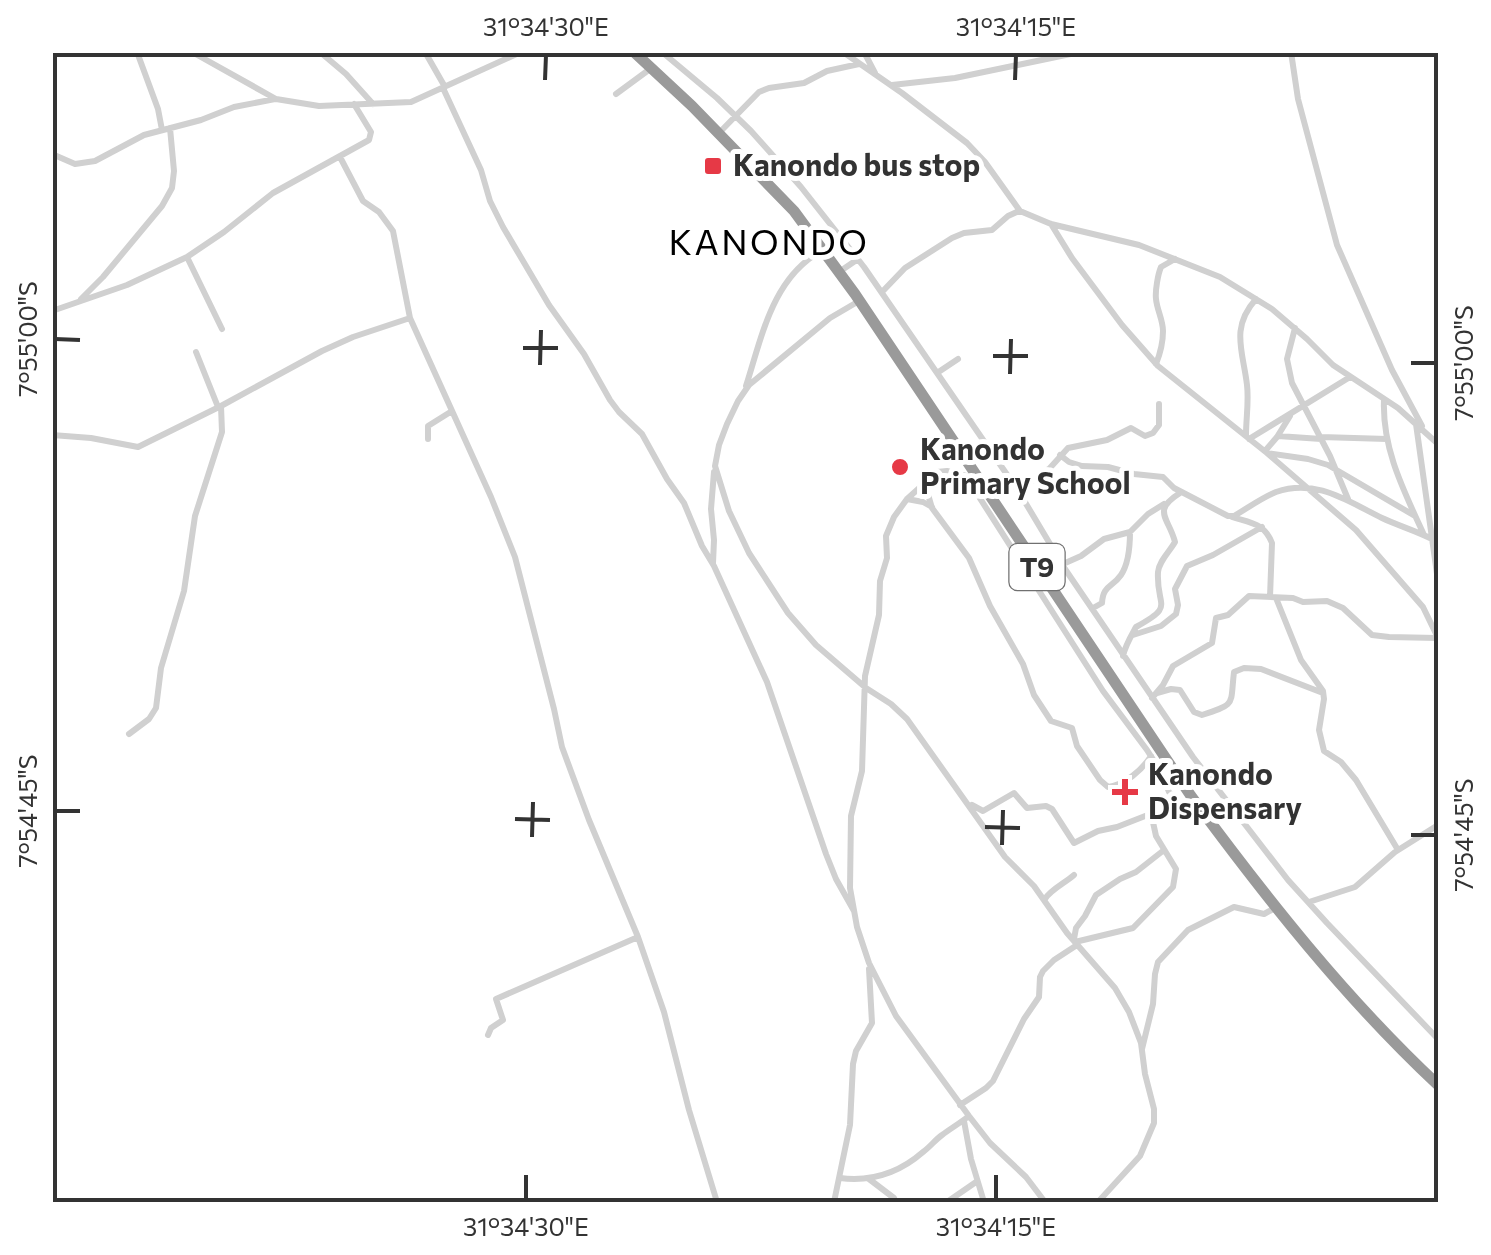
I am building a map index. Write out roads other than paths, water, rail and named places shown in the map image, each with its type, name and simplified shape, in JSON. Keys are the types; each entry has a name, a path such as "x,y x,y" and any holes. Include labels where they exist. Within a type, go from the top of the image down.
{"highway":[{"name":"T9","path":"634,52 794,210 859,301 1185,799 1336,982 1438,1086"}],"street":[{"path":"77,302 103,277 162,206 172,188 174,171 166,130 136,52"},
{"path":"192,52 276,99 319,106 411,102 521,52"},
{"path":"320,52 374,104"},
{"path":"425,52 481,170 484,187 503,227 549,306 619,412 642,434 684,503 766,682 831,866 854,911"},
{"path":"662,52 736,116 858,259 1017,490 1124,656 1248,830 1327,923 1438,1039"},
{"path":"843,52 956,134 976,152 1020,211 1051,224 1139,245 1220,277 1256,298 1333,365 1384,398 1438,444"},
{"path":"864,52 876,75"},
{"path":"1290,52 1298,99 1337,245 1392,370 1425,432"},
{"path":"890,85 955,78 1078,53"},
{"path":"719,134 754,97 769,88 791,87 826,72 860,64"},
{"path":"616,94 650,70"},
{"path":"52,154 80,164 103,157 144,135 234,107 276,99"},
{"path":"53,309 127,286 187,258 273,193 369,140 372,136 354,104"},
{"path":"340,156 363,201 379,212 393,231 410,318 515,556 562,747 664,1012 717,1202"},
{"path":"882,292 905,268 958,234 992,230 1020,211"},
{"path":"1051,224 1072,258 1156,364 1362,536 1423,607 1438,638 1372,634 1343,608 1327,601 1249,596 1228,615 1216,618 1212,643 1173,666 1154,695"},
{"path":"744,392 761,333 790,275 823,250"},
{"path":"187,258 222,329"},
{"path":"1156,364 1164,335 1155,296 1158,275 1161,266 1176,258"},
{"path":"839,272 858,259"},
{"path":"1249,438 1240,335 1246,313 1256,298"},
{"path":"712,563 715,466 719,445 738,401 805,338 859,301"},
{"path":"52,435 138,447 353,336 410,318"},
{"path":"1295,328 1288,370 1349,500"},
{"path":"129,734 149,719 156,708 160,668 184,592 195,516 222,432 220,406 196,352"},
{"path":"937,373 958,359"},
{"path":"1249,438 1350,377"},
{"path":"1384,398 1387,440 1395,470 1424,535"},
{"path":"1017,490 1049,469 1072,447 1107,440 1131,428 1150,435 1159,426 1160,404"},
{"path":"428,439 428,426 452,411"},
{"path":"1266,452 1290,415"},
{"path":"1416,424 1438,582"},
{"path":"1249,438 1387,440"},
{"path":"1266,452 1321,462 1415,516"},
{"path":"1060,455 1082,466 1158,476 1219,514 1266,530 1272,543 1273,598 1290,628 1301,660 1324,694 1318,725 1322,747 1356,780 1398,850"},
{"path":"715,466 729,511 768,584 816,646 907,718 1005,857 1034,886 1121,998 1142,1049 1154,1110 1153,1128 1140,1156 1098,1202"},
{"path":"834,1202 850,1125 853,1064 872,1023 868,963 854,911 850,868 851,816 862,771 866,668 878,620 880,581 887,558 886,536 894,517 924,483 938,472 972,477 1102,691 1151,756 1169,792 1185,799"},
{"path":"924,483 932,508 969,558 990,606 1023,664 1034,695 1051,720 1072,728 1078,746 1106,786 1115,787 1126,780 1151,756"},
{"path":"1231,517 1279,491 1306,487 1349,500 1434,540"},
{"path":"1062,564 1081,556 1104,538 1130,532 1148,514 1181,492"},
{"path":"907,499 932,508"},
{"path":"1124,656 1125,645 1136,627 1156,617 1161,607 1158,567 1175,542 1163,514 1165,504"},
{"path":"1133,635 1161,626 1176,614 1175,589 1188,566 1262,527"},
{"path":"1092,608 1102,602 1103,592 1122,572 1130,532"},
{"path":"1154,695 1180,690 1194,712 1202,715 1229,704 1234,672 1250,668 1272,672 1324,694"},
{"path":"968,802 983,811 1012,793 1027,808 1049,807 1074,844 1098,831 1185,799"},
{"path":"960,1105 993,1081 1024,1018 1038,1000 1043,971 1076,943 1128,930 1173,886 1174,865 1155,832 1151,813"},
{"path":"1310,902 1356,888 1398,850 1438,825"},
{"path":"1076,943 1076,928 1096,895 1164,850"},
{"path":"1044,901 1074,875"},
{"path":"1142,1049 1153,1004 1156,967 1182,936 1234,907 1264,914 1276,908"},
{"path":"488,1035 503,1020 496,999 638,937"},
{"path":"868,963 910,1039 960,1105 984,1202"},
{"path":"840,1178 882,1176 915,1158 966,1118"},
{"path":"966,1118 1026,1177 1044,1202"},
{"path":"869,1179 896,1202"},
{"path":"947,1202 976,1182"},
{"path":"959,1195 980,1191"}],"place":[{"name":"Kanondo bus stop","path":"713,166"},
{"name":"Kanondo Primary School","path":"900,467"},
{"name":"Kanondo Dispensary","path":"1125,792"}],"district":[{"name":"KANONDO","path":"769,243"}]}
